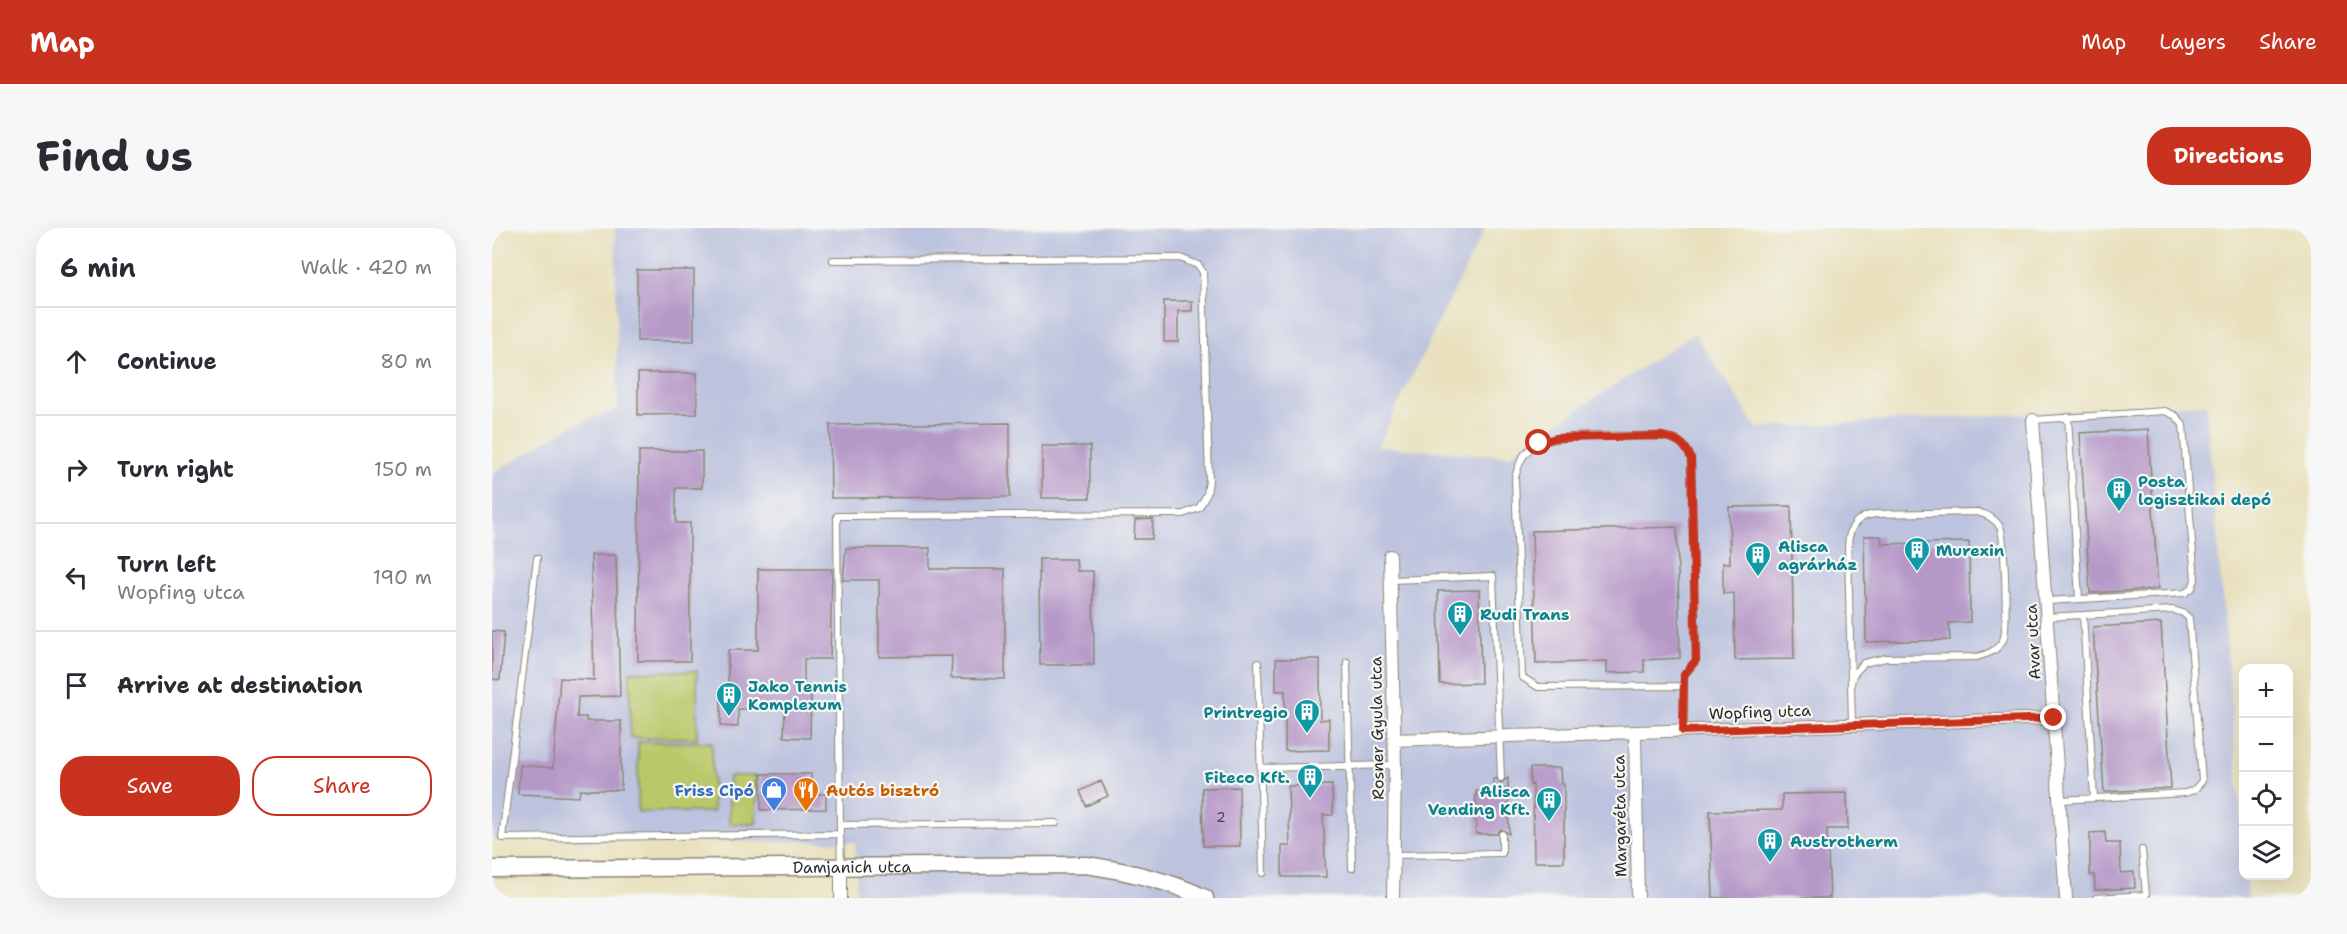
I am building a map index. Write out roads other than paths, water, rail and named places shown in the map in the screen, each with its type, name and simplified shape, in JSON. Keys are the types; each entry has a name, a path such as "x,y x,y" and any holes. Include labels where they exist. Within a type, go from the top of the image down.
{"main road":[{"name":"Damjanich utca","path":"492,869 1086,865 1128,871 1189,890 1205,898"}],"street":[{"name":"Avar utca","path":"2034,420 2066,898"},
{"name":"Rosner Gyula utca","path":"1390,556 1395,765 1393,898"},
{"name":"Wopfing utca","path":"1394,740 2054,718"},
{"name":"Margaréta utca","path":"1635,732 1638,898"},
{"path":"841,865 841,898"}],"lane":[{"path":"833,260 1180,258 1198,265 1203,272 1209,480 1207,494 1199,508 1183,514 837,516 841,865"},
{"path":"2034,420 2166,411 2176,416 2183,425 2195,580 2192,588 2184,593 2047,601"},
{"path":"2068,417 2079,599"},
{"path":"1683,731 1684,686 1684,675 1696,660 1691,458 1686,447 1676,439 1661,436 1556,438 1539,443 1524,454 1515,477 1522,677 1538,687 1684,686"},
{"path":"1851,684 1858,668 1873,660 1976,657 1996,649 2005,634 2003,534 1991,518 1977,512 1876,514 1866,515 1854,523 1849,532 1848,546 1851,684 1852,725"},
{"path":"537,558 502,838 840,834"},
{"path":"1391,580 1493,576 1501,778"},
{"path":"2047,617 2173,610 2189,618 2202,781 2194,790 2185,793 2060,800"},
{"path":"2083,615 2094,798"},
{"path":"1347,662 1352,868"},
{"path":"1258,663 1263,873"},
{"path":"1261,768 1395,765"},
{"path":"840,825 1056,823"},
{"path":"1395,855 1503,853 1502,834"},
{"path":"2096,898 2146,895 2142,850"}],"place":[{"name":"Posta logisztikai depó","path":"2119,513"},
{"name":"Murexin","path":"1917,573"},
{"name":"Alisca agrárház","path":"1758,578"},
{"name":"Rudi Trans","path":"1460,637"},
{"name":"Jako Tennis Komplexum","path":"729,718"},
{"name":"Printregio","path":"1307,735"},
{"name":"Fiteco Kft.","path":"1310,800"},
{"name":"Friss Cipó","path":"774,813"},
{"name":"Autós bisztró","path":"806,813"},
{"name":"Alisca Vending Kft.","path":"1549,823"},
{"name":"Austrotherm","path":"1770,864"}]}
